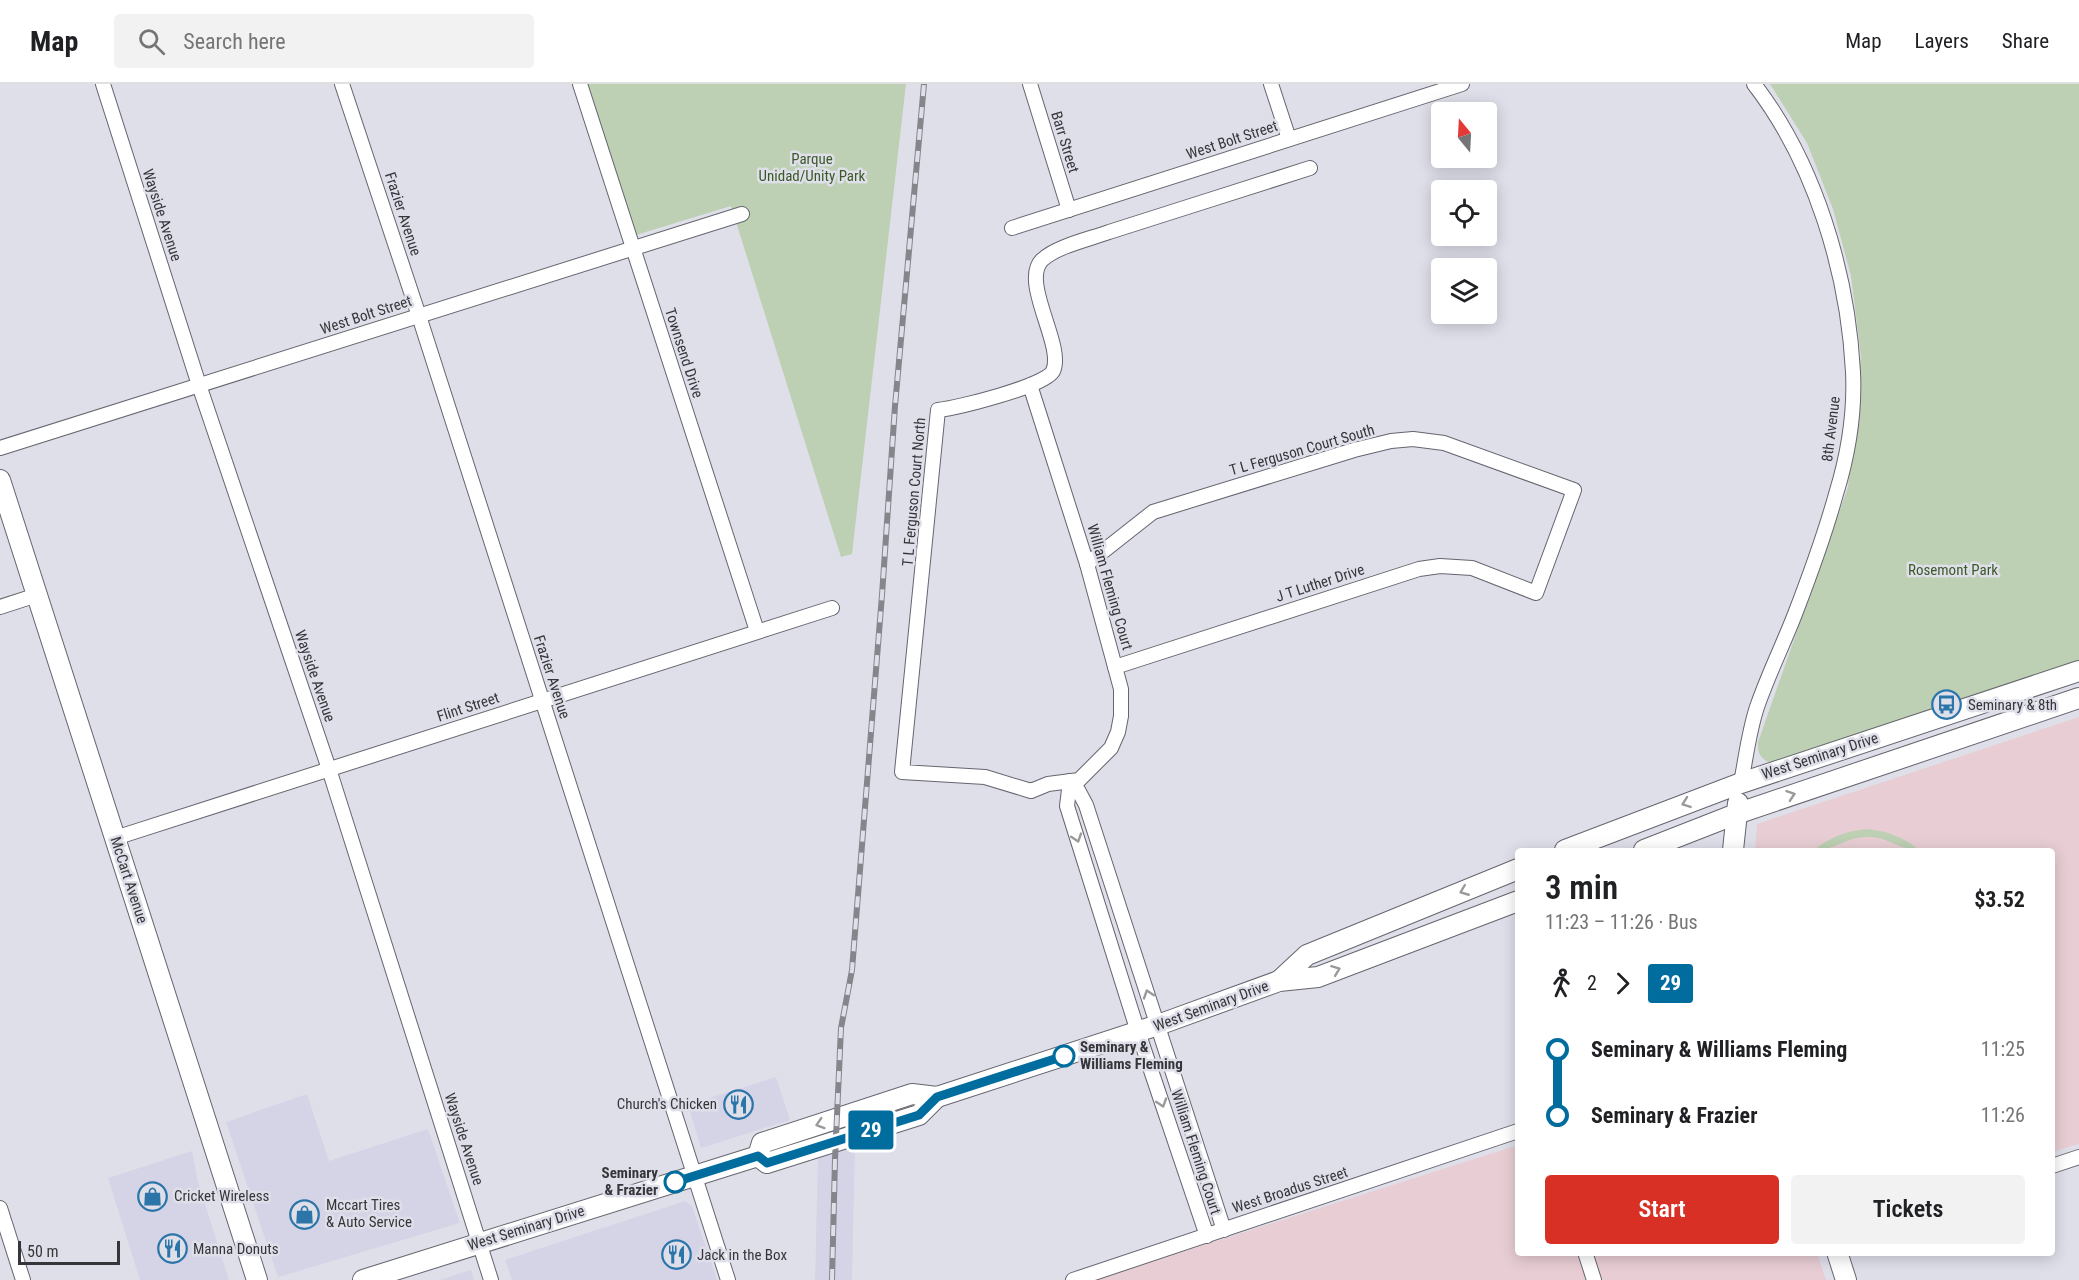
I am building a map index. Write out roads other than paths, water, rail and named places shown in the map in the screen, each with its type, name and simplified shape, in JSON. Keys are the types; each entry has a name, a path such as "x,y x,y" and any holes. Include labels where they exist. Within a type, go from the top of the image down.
{"main road":[{"name":"McCart Avenue","path":"0,480 257,1280"},
{"name":"West Seminary Drive","path":"1570,848 1741,783 2079,671"},
{"name":"West Seminary Drive","path":"1649,848 1736,814 2079,698"},
{"path":"1950,714 1957,739"},
{"path":"1733,848 1741,783"},
{"name":"West Seminary Drive","path":"1280,981 1307,955 1515,870"},
{"name":"West Seminary Drive","path":"363,1280 758,1156 767,1163 919,1115 937,1097 1138,1032 1280,981 1318,977 1515,901"},
{"path":"1838,1256 1846,1280"}],"street":[{"name":"Wayside Avenue","path":"103,84 199,385 329,769 491,1280"},
{"name":"Frazier Avenue","path":"342,84 419,315 728,1280"},
{"name":"Townsend Drive","path":"580,84 757,631"},
{"name":"Barr Street","path":"1030,84 1069,210"},
{"path":"1271,84 1289,140"},
{"name":"West Bolt Street","path":"1012,228 1462,84"},
{"name":"8th Avenue","path":"1741,783 1757,708 1795,614 1836,495 1851,422 1853,373 1843,295 1822,210 1783,124 1754,84"},
{"name":"T L Ferguson Court North","path":"1070,781 1048,784 1031,790 985,777 902,772 938,410 958,408 1030,385 1048,376 1053,370 1055,358 1037,287 1040,262 1048,255 1076,243 1184,207 1310,168"},
{"name":"West Bolt Street","path":"0,448 742,214"},
{"name":"William Fleming Court","path":"1030,385 1088,564 1121,689 1121,716 1118,732 1111,748 1079,780 1070,781"},
{"name":"T L Ferguson Court South","path":"1088,564 1153,512 1354,450 1391,441 1413,439 1444,443 1574,490 1536,592"},
{"name":"J T Luther Drive","path":"1115,667 1419,569 1440,566 1472,568 1536,592"},
{"path":"0,607 37,595"},
{"name":"Flint Street","path":"115,838 832,608"},
{"name":"William Fleming Court","path":"1070,781 1086,805 1224,1230"},
{"name":"William Fleming Court","path":"1070,781 1067,806 1138,1032 1206,1236"},
{"path":"1110,942 1128,935"},
{"name":"West Broadus Street","path":"1073,1280 1515,1132"},
{"path":"2055,1165 2079,1157"},
{"path":"0,1208 23,1280"},
{"path":"1586,1256 1594,1280"}],"railway":[{"path":"832,1280 841,1028 852,970 895,406 924,84"}],"place":[{"name":"Seminary & 8th","path":"1947,705"},
{"name":"Seminary & Williams Fleming","path":"1064,1056"},
{"name":"Church's Chicken","path":"738,1104"},
{"name":"Seminary & Frazier","path":"675,1182"},
{"name":"Cricket Wireless","path":"153,1196"},
{"name":"Mccart Tires & Auto Service","path":"305,1214"},
{"name":"Manna Donuts","path":"172,1249"},
{"name":"Jack in the Box","path":"676,1255"}],"park label":[{"name":"Parque Unidad/Unity Park","path":"812,168"},
{"name":"Rosemont Park","path":"1953,570"}]}
